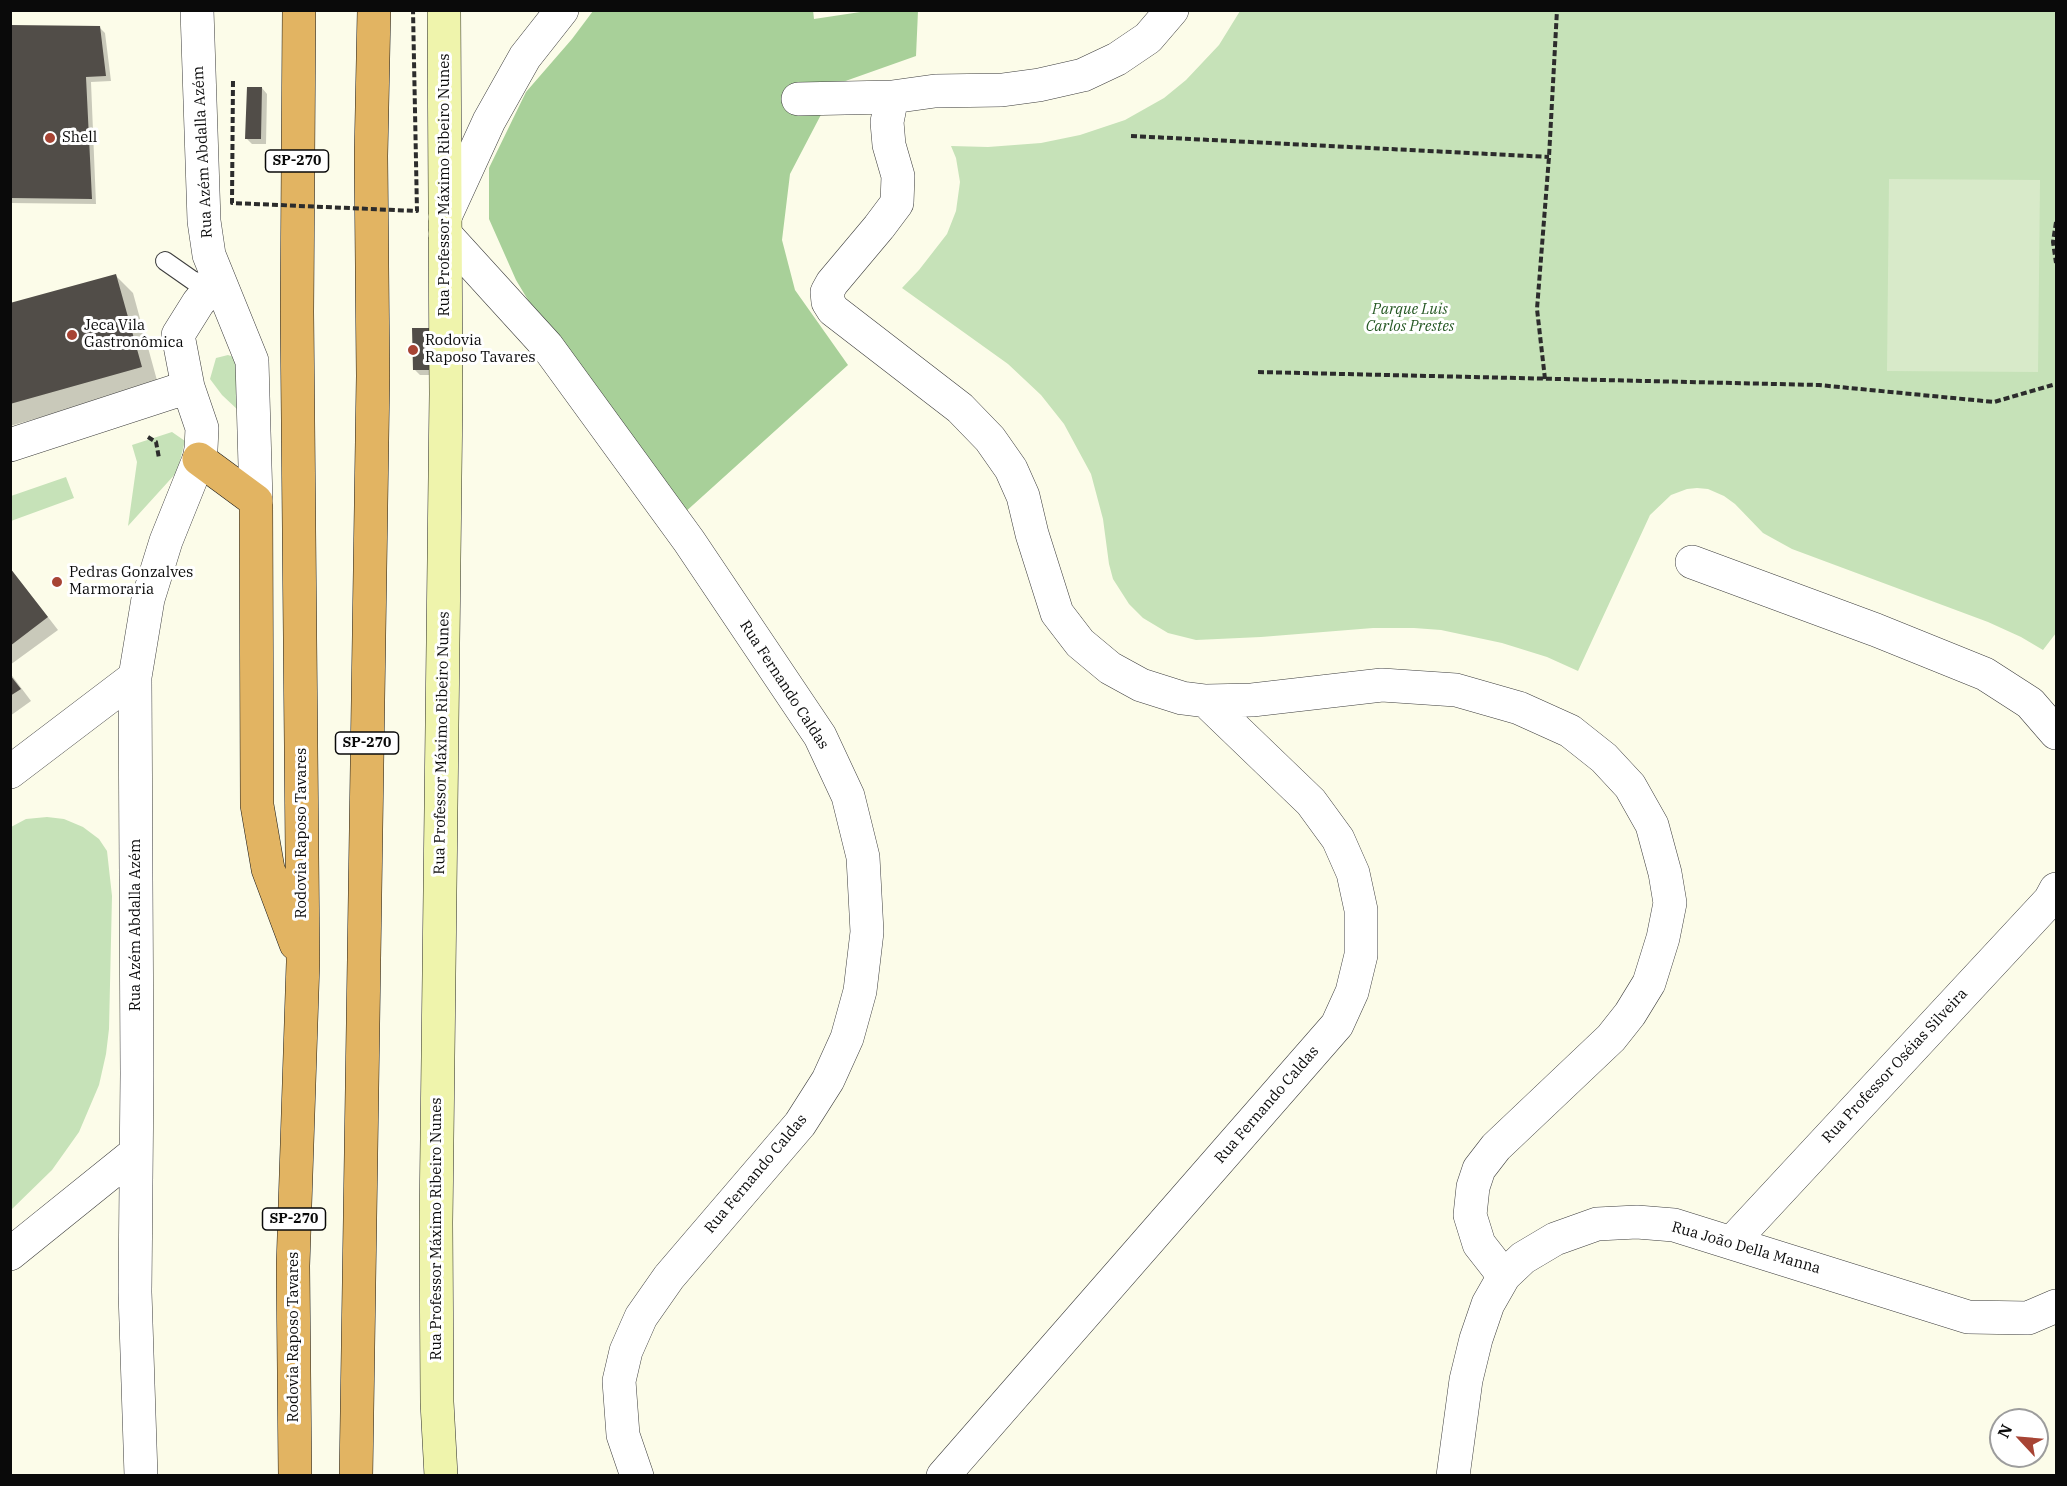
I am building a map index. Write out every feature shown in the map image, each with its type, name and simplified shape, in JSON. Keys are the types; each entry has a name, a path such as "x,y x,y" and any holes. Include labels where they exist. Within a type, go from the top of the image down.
{"highway":[{"name":"Rodovia Raposo Tavares","path":"295,1476 293,1266 303,962 297,312 299,10"},
{"name":"SP-270","path":"356,1476 373,376 371,156 374,10"},
{"path":"199,459 256,501 257,805 268,869 303,962"}],"main road":[{"name":"Rua Professor Máximo Ribeiro Nunes","path":"441,1476 437,1402 436,1222 446,393 444,10"}],"street":[{"name":"Rua Azém Abdalla Azém","path":"197,10 204,221 209,255 252,360 256,501"},
{"path":"445,225 489,121 525,57 562,10"},
{"path":"798,99 892,97 934,91 1002,90 1039,85 1083,75 1117,59 1148,38 1172,10"},
{"path":"892,97 887,122 889,145 898,176 897,203 832,284 827,292 828,302 833,310 960,408 990,439 1011,469 1023,496 1032,534 1057,614 1080,643 1110,668 1141,686 1182,698 1206,701 1252,700 1382,685 1456,690 1519,708 1570,731 1604,758 1630,786 1652,825 1665,873 1670,903 1663,938 1648,983 1630,1014 1611,1038 1496,1146 1479,1169 1473,1187 1470,1215 1479,1244 1504,1276"},
{"name":"Rua Fernando Caldas","path":"445,225 547,346 689,541 820,736 848,796 863,857 867,932 860,991 847,1038 828,1080 800,1124 669,1277 640,1317 626,1351 619,1381 623,1435 637,1476"},
{"name":"Rua Azém Abdalla Azém","path":"141,1476 135,1292 135,677 151,590 166,541 199,459 201,428 188,387 178,335 198,303 218,279"},
{"path":"10,445 188,387"},
{"path":"1692,562 1876,630 1985,674 2030,703 2056,733"},
{"path":"10,772 135,677"},
{"name":"Rua Fernando Caldas","path":"943,1476 1337,1025 1352,992 1361,955 1361,910 1353,873 1338,839 1311,802 1206,701"},
{"name":"Rua Professor Oséias Silveira","path":"1732,1242 2050,900 2056,889"},
{"path":"10,1254 135,1154"},
{"name":"Rua João Della Manna","path":"1453,1476 1466,1380 1488,1304 1504,1276 1523,1258 1555,1239 1597,1224 1637,1222 1674,1225 1968,1317 2028,1318 2056,1306"}],"lane":[{"path":"165,261 195,282 218,279"}],"path":[{"path":"233,81 232,203 417,211 413,10"},
{"path":"1545,379 1537,309 1549,157 1557,10"},
{"path":"1131,136 1549,157"},
{"path":"2056,222 2053,242 2056,263"},
{"path":"1258,372 1819,385 1994,402 2056,384"},
{"path":"110,412 156,442 159,461"}],"green space":[{"path":"813,10 814,19 867,11 918,11 916,56 837,84 790,174 782,240 795,290 848,365 683,514 582,390 516,280 489,219 489,168 526,92 593,11"},
{"name":"Parque Luis Carlos Prestes","path":"1240,11 2056,11 2056,633 2043,650 1988,622 1792,549 1763,533 1724,496 1708,489 1697,488 1671,495 1650,515 1578,671 1547,657 1502,643 1441,630 1373,628 1196,640 1168,633 1143,618 1129,604 1113,579 1103,519 1091,474 1064,424 1041,395 1008,364 902,288 947,234 956,211 960,182 956,158 951,146 988,147 1041,143 1080,135 1125,120 1164,98 1186,80 1219,45"},
{"path":"1889,179 2040,180 2038,372 1887,371"},
{"path":"228,355 245,361 239,411 222,395 210,379 216,358"},
{"path":"172,432 185,441 177,472 128,526 137,462 132,445"},
{"path":"66,477 74,498 11,521 11,496"},
{"path":"47,817 64,819 83,827 99,839 107,851 112,896 109,1029 99,1085 79,1132 52,1170 11,1210 11,827 26,819"}],"building":[{"name":"Shell","path":"10,25 100,26 106,76 86,77 92,199 10,198"},
{"path":"247,87 262,87 261,139 245,139"},
{"name":"Jeca Vila Gastronômica","path":"116,274 142,367 10,404 10,303"},
{"path":"412,328 431,328 431,370 413,370"},
{"path":"10,568 48,617 10,646"},
{"path":"10,675 21,689 10,696"}],"place":[{"name":"Shell","path":"50,138"},
{"name":"Jeca Vila Gastronômica","path":"72,335"},
{"name":"Rodovia Raposo Tavares","path":"413,350"},
{"name":"Pedras Gonzalves Marmoraria","path":"57,582"}]}
